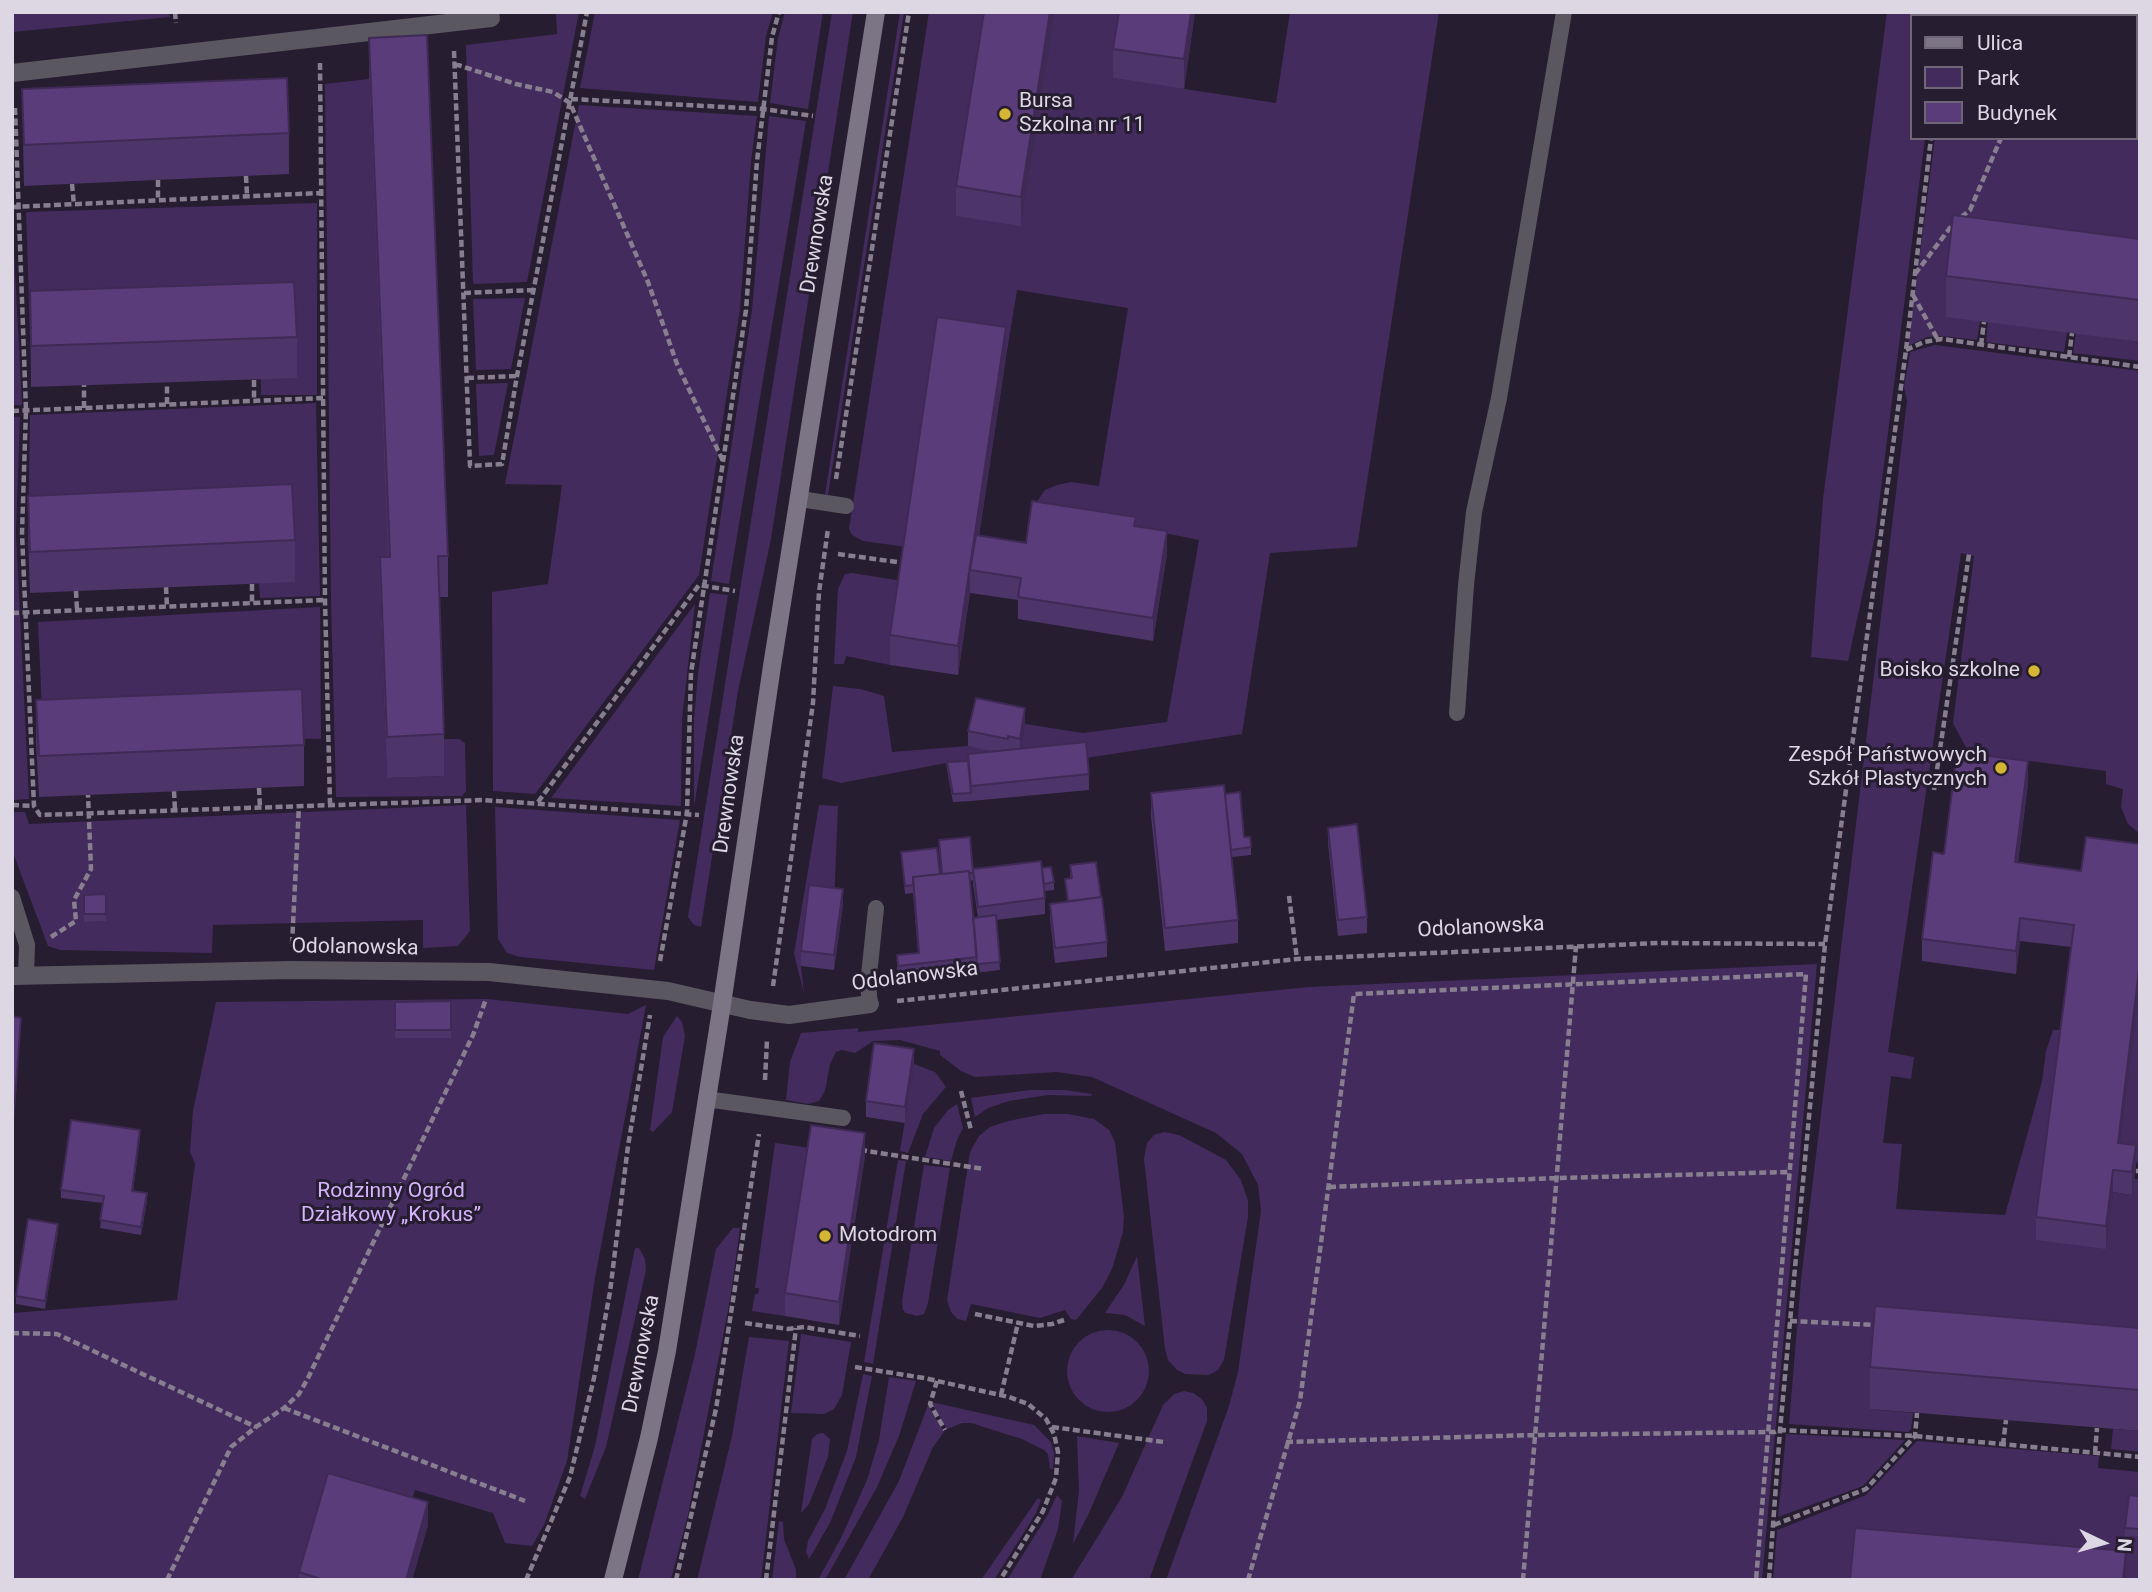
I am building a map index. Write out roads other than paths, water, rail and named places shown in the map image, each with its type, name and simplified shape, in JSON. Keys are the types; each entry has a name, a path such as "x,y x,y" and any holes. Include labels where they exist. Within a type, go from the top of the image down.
{"main road":[{"name":"Drewnowska","path":"613,1580 649,1438 667,1351 876,12"}],"street":[{"path":"12,73 491,18"},
{"name":"Odolanowska","path":"19,976 291,970 489,972 654,989 769,1013 802,1014 870,1004"}],"lane":[{"path":"1457,713 1474,512 1499,398 1563,12"},
{"path":"800,499 839,505"},
{"path":"12,897 27,945 19,976"},
{"path":"870,1004 868,985 876,908"},
{"path":"706,1099 843,1118"}],"place":[{"name":"Bursa Szkolna nr 11","path":"1005,114"},
{"name":"Boisko szkolne","path":"2034,671"},
{"name":"Zespół Państwowych Szkół Plastycznych","path":"2001,768"},
{"name":"Motodrom","path":"825,1236"}],"park label":[{"name":"Rodzinny Ogród Działkowy „Krokus”","path":"391,1204"}]}
